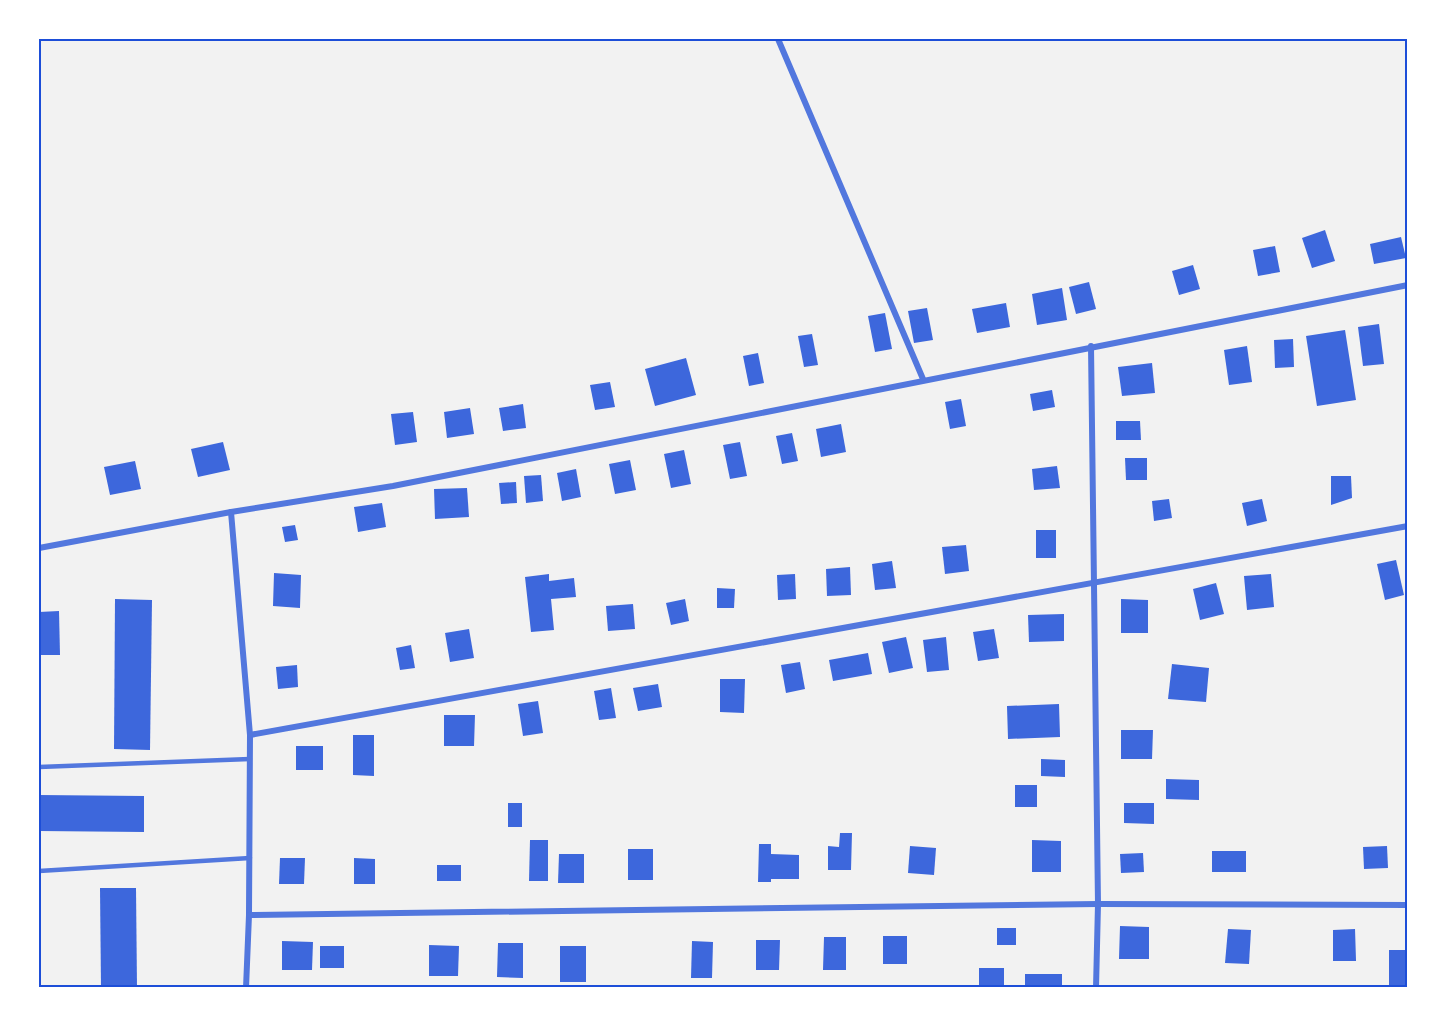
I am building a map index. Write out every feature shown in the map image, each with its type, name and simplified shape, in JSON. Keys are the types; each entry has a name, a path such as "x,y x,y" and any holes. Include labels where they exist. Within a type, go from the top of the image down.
{"street":[{"path":"778,39 923,380"},
{"path":"39,548 231,512 393,486 1408,285"},
{"path":"1091,346 1098,904 1096,988"},
{"path":"231,512 250,735 250,858 246,988"},
{"path":"250,735 1408,526"},
{"path":"249,915 1098,904 1408,905"}],"lane":[{"path":"39,767 250,759"},
{"path":"39,871 250,858"}],"building":[{"path":"1325,230 1335,261 1312,268 1302,238"},
{"path":"1401,237 1406,258 1374,264 1370,244"},
{"path":"1275,246 1280,272 1258,276 1253,250"},
{"path":"1193,265 1200,289 1179,295 1172,271"},
{"path":"1089,282 1096,309 1076,314 1069,287"},
{"path":"1062,288 1067,320 1037,325 1032,294"},
{"path":"1006,303 1010,327 977,333 972,309"},
{"path":"927,308 933,340 914,343 908,311"},
{"path":"885,313 892,349 875,352 868,316"},
{"path":"1379,324 1384,364 1363,366 1358,327"},
{"path":"1345,330 1356,400 1317,406 1306,336"},
{"path":"812,334 818,365 804,367 798,336"},
{"path":"1293,339 1294,367 1275,368 1274,340"},
{"path":"1247,346 1252,382 1229,385 1224,350"},
{"path":"758,353 764,383 749,386 743,356"},
{"path":"686,358 696,395 655,406 645,369"},
{"path":"1152,363 1155,393 1122,396 1118,367"},
{"path":"610,382 615,407 595,410 590,385"},
{"path":"1052,390 1055,407 1033,411 1030,394"},
{"path":"961,399 966,426 950,429 945,402"},
{"path":"523,404 526,428 503,431 499,408"},
{"path":"470,408 474,434 447,438 444,412"},
{"path":"413,412 417,442 395,445 391,414"},
{"path":"1116,421 1140,421 1141,440 1116,440"},
{"path":"841,424 846,452 821,457 816,429"},
{"path":"792,433 798,461 782,464 776,436"},
{"path":"223,442 230,470 198,477 191,449"},
{"path":"740,442 747,476 730,479 723,445"},
{"path":"684,450 691,484 671,488 664,454"},
{"path":"1125,458 1147,458 1147,480 1126,480"},
{"path":"630,460 636,490 615,494 609,464"},
{"path":"135,461 141,489 110,495 104,467"},
{"path":"1057,466 1060,488 1034,490 1032,469"},
{"path":"576,469 581,497 562,501 557,473"},
{"path":"541,475 543,501 526,503 524,476"},
{"path":"1331,476 1351,476 1352,498 1331,505"},
{"path":"516,482 517,503 501,504 499,483"},
{"path":"467,488 469,517 435,519 434,489"},
{"path":"1169,499 1172,518 1154,521 1152,501"},
{"path":"1262,499 1267,521 1247,526 1242,503"},
{"path":"382,503 386,527 358,532 354,507"},
{"path":"295,525 298,540 285,542 282,527"},
{"path":"1036,530 1056,530 1056,558 1036,558"},
{"path":"966,545 969,571 945,574 942,547"},
{"path":"1396,560 1404,595 1385,600 1377,564"},
{"path":"892,561 896,588 875,590 872,564"},
{"path":"850,567 851,595 827,596 826,569"},
{"path":"274,573 301,575 300,608 273,606"},
{"path":"549,574 549,581 574,578 576,597 551,599 554,630 531,632 525,577"},
{"path":"795,574 796,599 778,600 777,575"},
{"path":"1271,574 1274,607 1247,610 1244,576"},
{"path":"1216,583 1224,614 1200,620 1193,589"},
{"path":"717,588 735,589 734,608 717,608"},
{"path":"115,599 152,600 150,750 114,749"},
{"path":"685,599 689,621 671,625 666,603"},
{"path":"1121,599 1148,600 1148,633 1121,633"},
{"path":"633,604 635,629 608,631 606,606"},
{"path":"59,611 60,655 39,655 39,612"},
{"path":"1064,614 1064,641 1029,642 1028,615"},
{"path":"469,629 474,658 450,662 445,633"},
{"path":"994,629 999,658 978,661 973,632"},
{"path":"906,637 913,668 889,673 882,642"},
{"path":"946,637 949,670 927,672 923,640"},
{"path":"411,645 415,668 400,670 396,648"},
{"path":"868,653 872,674 833,681 829,660"},
{"path":"800,662 805,689 786,693 781,665"},
{"path":"1172,664 1209,668 1206,702 1168,699"},
{"path":"297,665 298,687 278,689 276,667"},
{"path":"720,679 745,679 744,713 720,712"},
{"path":"658,684 662,707 638,711 633,688"},
{"path":"611,688 616,718 599,720 594,691"},
{"path":"538,701 543,733 523,736 518,704"},
{"path":"1059,704 1060,737 1008,739 1007,706"},
{"path":"444,715 475,715 474,746 444,746"},
{"path":"1121,730 1153,730 1152,759 1121,759"},
{"path":"353,735 374,735 374,776 353,775"},
{"path":"296,746 323,746 323,770 296,770"},
{"path":"1041,759 1065,760 1065,777 1041,776"},
{"path":"1166,779 1199,780 1199,800 1166,799"},
{"path":"1015,785 1037,785 1037,807 1015,807"},
{"path":"39,795 144,796 144,832 39,831"},
{"path":"508,803 522,803 522,827 508,827"},
{"path":"1124,803 1154,803 1154,824 1124,823"},
{"path":"840,833 852,833 851,870 828,870 828,846 839,847"},
{"path":"530,840 548,840 548,881 529,881"},
{"path":"1032,840 1061,841 1061,872 1032,872"},
{"path":"759,844 771,844 771,854 799,855 799,879 771,879 771,882 758,882"},
{"path":"910,846 936,848 934,875 908,873"},
{"path":"1387,846 1388,868 1364,869 1363,847"},
{"path":"628,849 653,849 653,880 628,880"},
{"path":"1212,851 1246,851 1246,872 1212,872"},
{"path":"1143,853 1144,872 1121,873 1120,854"},
{"path":"559,854 584,854 584,883 558,883"},
{"path":"280,858 305,858 304,884 279,884"},
{"path":"354,858 375,859 375,884 354,884"},
{"path":"437,865 461,865 461,881 437,881"},
{"path":"100,888 136,888 137,988 101,988"},
{"path":"1120,926 1149,927 1149,959 1119,959"},
{"path":"997,928 1016,928 1016,945 997,945"},
{"path":"1228,929 1251,930 1249,964 1225,963"},
{"path":"1355,929 1356,961 1333,961 1333,930"},
{"path":"883,936 907,936 907,964 883,964"},
{"path":"824,937 846,937 846,970 823,970"},
{"path":"756,940 780,940 779,970 756,970"},
{"path":"282,941 313,942 312,970 282,970"},
{"path":"692,941 713,942 712,978 691,978"},
{"path":"498,943 523,943 523,978 497,977"},
{"path":"429,945 459,946 458,976 429,976"},
{"path":"320,946 344,946 344,968 320,968"},
{"path":"560,946 586,946 586,982 560,982"},
{"path":"1389,950 1408,950 1408,987 1389,986"},
{"path":"979,968 1004,968 1004,988 979,988"},
{"path":"1025,974 1062,974 1062,988 1025,988"}]}
